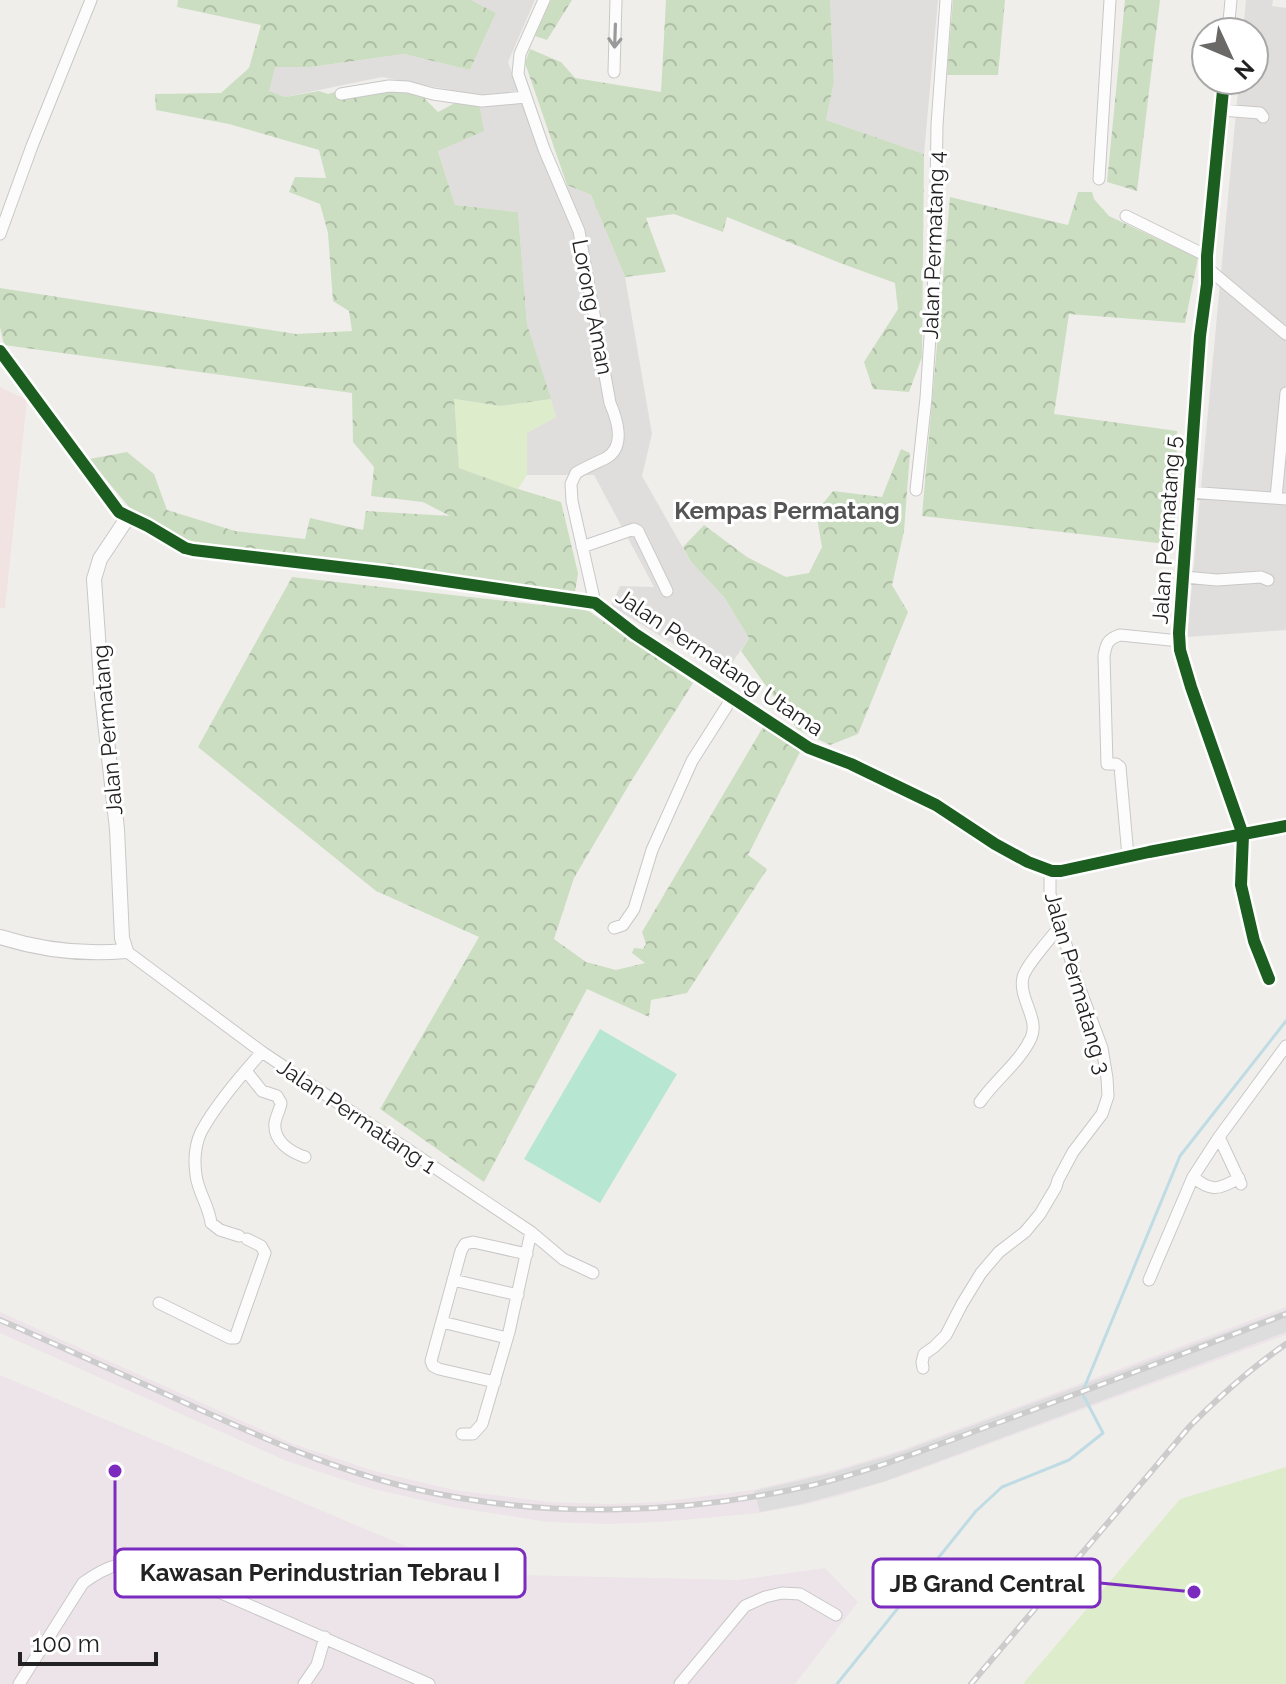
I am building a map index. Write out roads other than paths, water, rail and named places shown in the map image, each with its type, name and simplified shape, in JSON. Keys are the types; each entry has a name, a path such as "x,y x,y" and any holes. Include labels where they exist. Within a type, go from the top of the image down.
{"street":[{"path":"0,234 91,0"},
{"name":"Lorong Aman","path":"544,0 519,57 518,71 544,149 579,231 610,403 617,423 618,439 612,453 576,473 572,479 572,501 595,603"},
{"path":"614,72 616,0"},
{"name":"Jalan Permatang 4","path":"916,490 935,260 937,125 946,0"},
{"path":"1099,179 1110,0"},
{"path":"341,94 389,86 473,101 526,97"},
{"path":"1222,96 1221,110 1260,113 1263,117"},
{"name":"Jalan Permatang 5","path":"1221,110 1200,336 1180,641 1191,687 1243,835"},
{"path":"1126,216 1207,261 1286,334"},
{"name":"Jalan Permatang Utama","path":"0,351 119,512 185,548 390,573 595,603 635,634 809,748 851,764 936,805 1006,850 1050,871"},
{"path":"1188,492 1281,498 1286,393"},
{"name":"Jalan Permatang","path":"126,951 122,938 117,829 102,695 94,579 100,559 128,517"},
{"path":"582,547 634,529 638,531 667,591"},
{"path":"1184,577 1217,580 1261,577 1268,580"},
{"path":"1128,856 1120,767 1107,764 1104,656 1107,642 1120,635 1180,641"},
{"path":"614,928 623,925 634,909 652,850 692,761 732,698"},
{"path":"1050,871 1286,826"},
{"path":"1243,835 1241,885 1254,941 1269,979"},
{"name":"Jalan Permatang 3","path":"923,1368 924,1354 946,1335 981,1273 1040,1214 1068,1161 1098,1121 1108,1096 1102,1048 1050,894 1050,871"},
{"path":"980,1102 1032,1036 1033,1022 1023,992 1023,976 1060,926"},
{"path":"0,937 43,948 97,954 126,951"},
{"name":"Jalan Permatang 1","path":"126,951 262,1052 531,1232 563,1259 593,1273"},
{"path":"1149,1280 1193,1177 1286,1046"},
{"path":"159,1303 235,1338 265,1253 261,1246 215,1228 211,1223 196,1178 195,1155 200,1134 262,1052"},
{"path":"246,1071 262,1091 277,1096 281,1103 275,1131 287,1149 305,1157"},
{"path":"1193,1177 1203,1186 1213,1188 1240,1181 1219,1137"},
{"path":"462,1434 473,1434 480,1428 507,1338 531,1232"},
{"path":"495,1382 439,1369 431,1361 465,1244 473,1242 527,1254"},
{"path":"453,1280 518,1295"},
{"path":"442,1322 507,1338"},
{"path":"19,1684 83,1583 99,1572 136,1561 155,1564 429,1684"},
{"path":"680,1684 745,1606 765,1597 782,1593 800,1594 836,1615"},
{"path":"304,1684 317,1665 325,1637"}],"waterway":[{"path":"837,1684 976,1511 1002,1487 1069,1460 1103,1433 1082,1393 1180,1156 1286,1021"}],"railway":[{"path":"0,1320 247,1430 386,1482 464,1499 564,1509 614,1510 714,1502 836,1479 930,1448 1286,1314"},
{"path":"971,1684 1190,1426 1236,1383 1286,1344"}],"place":[{"name":"Kawasan Perindustrian Tebrau Ⅰ","path":"115,1471"},
{"name":"JB Grand Central","path":"1194,1592"}],"district":[{"name":"Kempas Permatang","path":"787,510"}]}
